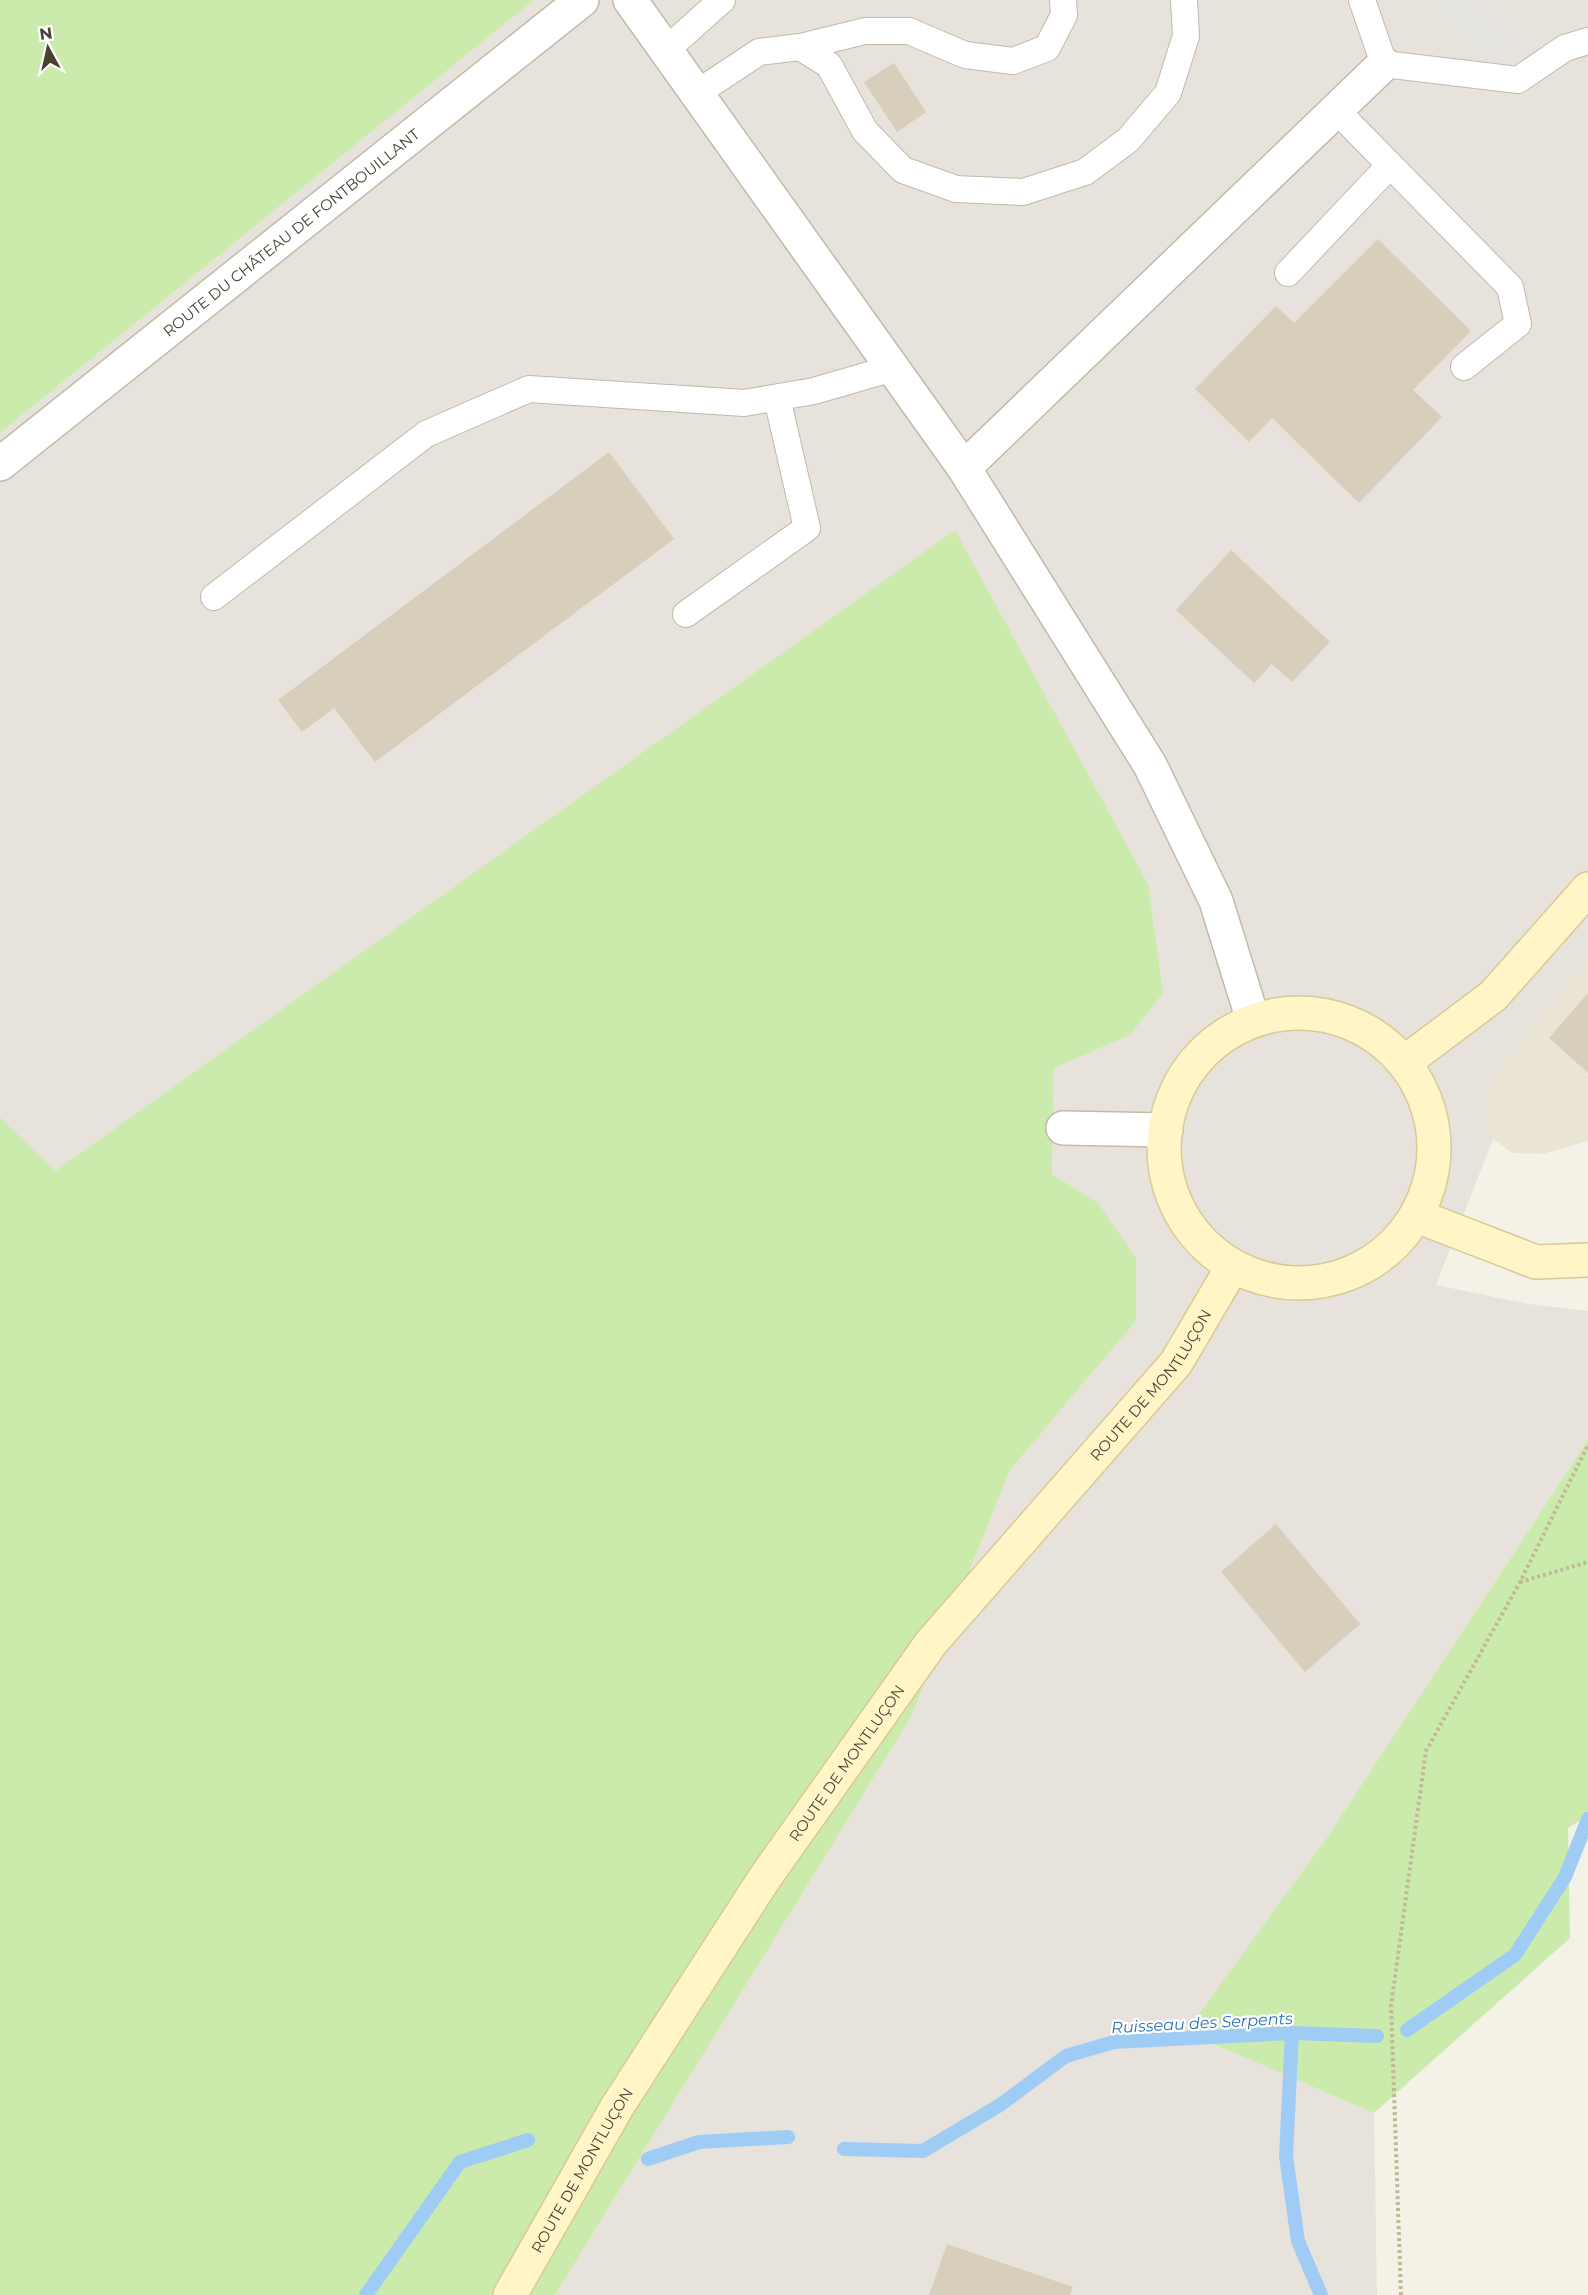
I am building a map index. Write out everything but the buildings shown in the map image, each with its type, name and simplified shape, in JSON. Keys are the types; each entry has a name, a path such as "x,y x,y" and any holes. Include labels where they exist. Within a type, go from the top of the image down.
{"main road":[{"path":"1405,1062 1493,996 1588,889"},
{"path":"1294,1012 1336,1017 1374,1034 1405,1062 1426,1097 1435,1137 1432,1177 1417,1216 1391,1249 1355,1272 1315,1283 1273,1281 1233,1266 1198,1239 1174,1202 1164,1159 1167,1116 1184,1075 1214,1042 1253,1020 1294,1012"},
{"path":"1417,1216 1536,1262 1588,1260"},
{"name":"ROUTE DE MONTLUÇON","path":"510,2295 617,2107 771,1869 931,1643 1176,1363 1233,1266"}],"street":[{"name":"ROUTE DU CHÂTEAU DE FONTBOUILLANT","path":"0,464 582,0"},
{"path":"630,0 964,468 1150,765 1216,901 1253,1020"},
{"path":"964,468 1384,64"},
{"path":"1063,1128 1166,1130"}],"lane":[{"path":"666,50 722,0"},
{"path":"697,93 759,52 800,47 865,31 909,31 965,55 1013,61 1047,48 1064,15 1063,0"},
{"path":"800,47 829,65 865,131 903,170 956,189 1023,192 1085,172 1128,140 1168,93 1186,36 1184,0"},
{"path":"1362,0 1384,64 1518,80 1565,48 1588,41"},
{"path":"1336,110 1510,287 1518,324 1464,367"},
{"path":"1288,273 1390,165"},
{"path":"214,597 426,434 529,389 744,403 814,391 893,368"},
{"path":"686,614 807,528 777,398"}],"path":[{"path":"1401,2295 1392,2006 1426,1751 1520,1582 1588,1445"},
{"path":"1520,1582 1588,1562"}],"shaded area":[{"path":"534,0 1588,0 1588,961 1505,1061 1483,1106 1493,1139 1436,1285 1529,1304 1588,1311 1588,1440 1328,1836 1187,2032 1374,2113 1377,2295 555,2295 911,1717 1010,1470 1136,1321 1098,1203 1052,1174 1054,1068 1130,1035 955,531 55,1171 0,1117 0,433"},
{"path":"1429,0 1476,0 1518,43 1494,66"},
{"path":"1588,961 1588,1141 1542,1154 1513,1153 1493,1139 1483,1106 1505,1061"}],"green space":[{"path":"0,0 534,0 0,433"},
{"path":"955,530 1148,884 1163,993 1130,1035 1054,1068 1052,1174 1098,1203 1136,1258 1136,1321 1010,1470 911,1717 555,2295 0,2295 0,1117 55,1171"},
{"path":"1588,1440 1588,1815 1568,1828 1570,1938 1374,2113 1186,2032 1328,1836"}],"waterway":[{"name":"Ruisseau des Serpents","path":"1407,2030 1515,1955 1565,1877 1588,1819"},
{"path":"1292,2033 1286,2156 1298,2241 1321,2295"},
{"name":"Ruisseau des Serpents","path":"844,2149 923,2151 1000,2105 1066,2056 1114,2042 1292,2033 1377,2036"},
{"name":"Ruisseau des Serpents","path":"648,2159 699,2142 788,2137"},
{"name":"Ruisseau des Serpents","path":"366,2295 460,2162 528,2140"}]}
